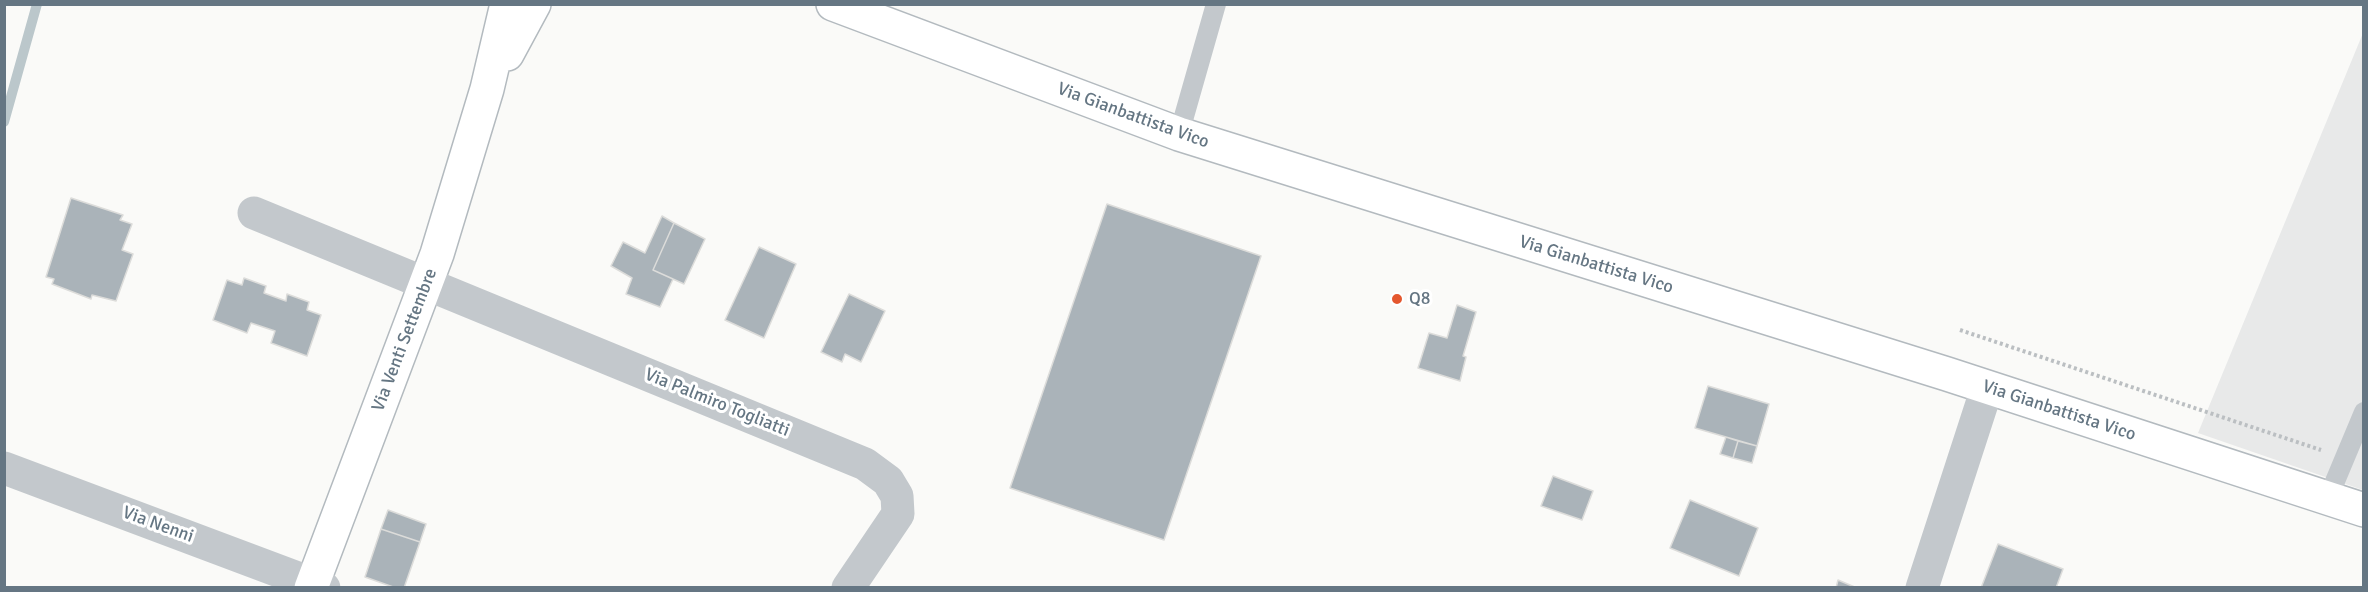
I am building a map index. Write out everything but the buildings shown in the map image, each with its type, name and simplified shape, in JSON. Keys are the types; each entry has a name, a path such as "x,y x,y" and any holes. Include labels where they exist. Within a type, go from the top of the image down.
{"main road":[{"name":"Via Venti Settembre","path":"316,586 437,254 487,89 507,4"},
{"name":"Via Venti Settembre","path":"487,89 534,4"},
{"name":"Via Gianbattista Vico","path":"833,4 1179,134 1988,388 2364,510"}],"street":[{"path":"254,213 426,283"},
{"name":"Via Palmiro Togliatti","path":"426,283 865,464 888,481 897,496 898,514 848,588"},
{"path":"1922,588 1988,388"},
{"name":"Via Nenni","path":"4,468 316,586"}],"lane":[{"path":"1179,134 1216,4"},
{"path":"2328,498 2364,412"}],"path":[{"path":"1960,330 2345,457"}],"shaded area":[{"path":"2363,33 2363,490 2198,433"}],"waterway":[{"path":"4,122 37,4"}],"place":[{"name":"Q8","path":"1397,299"}]}
